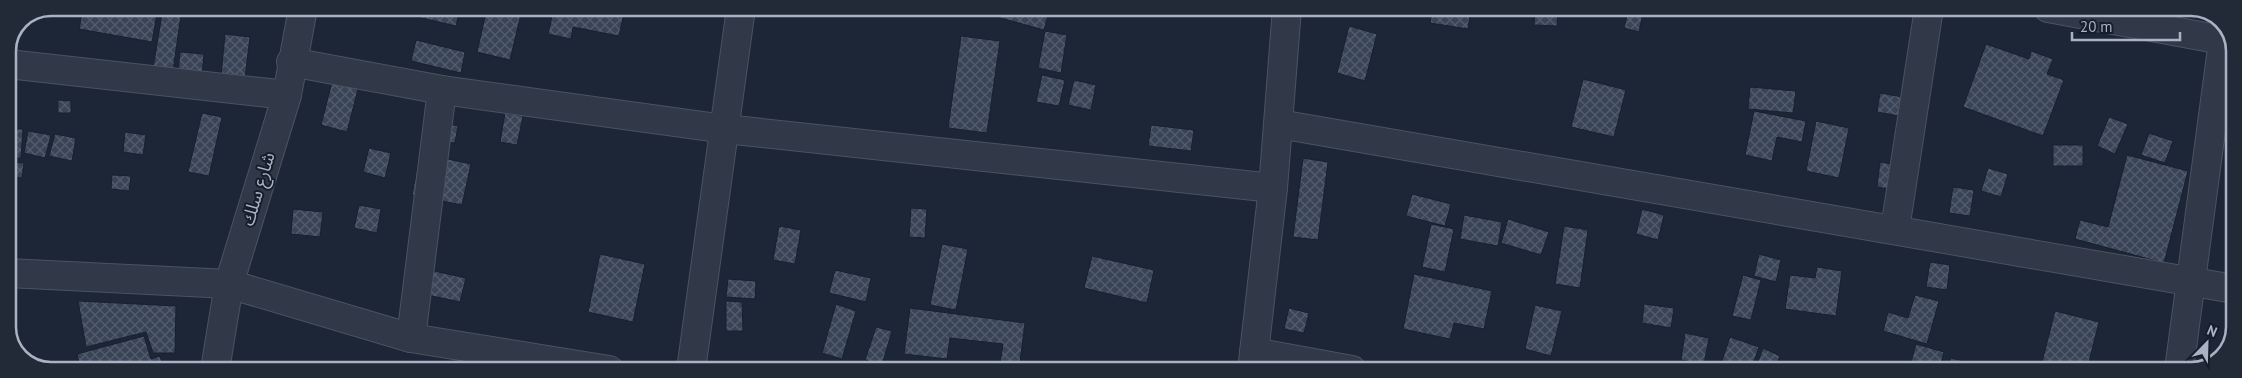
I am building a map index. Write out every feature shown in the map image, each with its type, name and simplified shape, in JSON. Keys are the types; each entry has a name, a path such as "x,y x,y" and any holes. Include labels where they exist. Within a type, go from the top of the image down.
{"street":[{"name":"شارع سلك","path":"217,361 230,284 286,95 301,16"},
{"path":"692,361 741,16"},
{"path":"1253,361 1273,188 1286,17"},
{"path":"1895,229 1928,17"},
{"path":"2105,17 2222,35"},
{"path":"2180,362 2190,281 2226,46"},
{"path":"291,62 442,90 725,129 1273,188"},
{"path":"16,65 286,95"},
{"path":"411,338 442,90"},
{"path":"1278,124 2225,287"},
{"path":"16,273 230,284 411,338 555,361"}],"building":[{"path":"81,16 157,16 152,42 79,29"},
{"path":"162,16 181,16 173,71 153,68"},
{"path":"414,16 458,16 456,26"},
{"path":"485,16 520,16 510,60 477,52"},
{"path":"552,16 623,16 619,36 573,27 571,39 548,34"},
{"path":"997,16 1048,16 1044,30"},
{"path":"1431,17 1470,17 1468,29 1430,23"},
{"path":"1534,17 1558,17 1557,26 1534,25"},
{"path":"1627,17 1642,17 1639,32 1624,28"},
{"path":"1349,26 1377,34 1365,81 1337,73"},
{"path":"1045,31 1067,35 1061,73 1038,68"},
{"path":"225,34 250,37 245,78 221,76"},
{"path":"961,36 1000,41 987,133 948,128"},
{"path":"416,40 465,52 461,73 411,61"},
{"path":"1986,44 2029,59 2031,51 2053,59 2047,74 2064,80 2043,136 1963,107"},
{"path":"180,52 204,54 202,75 178,72"},
{"path":"1042,75 1065,80 1059,106 1036,102"},
{"path":"1583,79 1626,90 1614,137 1571,127"},
{"path":"1074,80 1096,85 1091,110 1068,105"},
{"path":"332,82 358,89 347,132 321,125"},
{"path":"1750,87 1796,91 1793,113 1748,109"},
{"path":"1880,93 1920,100 1916,119 1877,112"},
{"path":"58,100 71,101 71,113 58,113"},
{"path":"1754,111 1806,121 1802,142 1777,137 1772,161 1745,155"},
{"path":"202,113 222,117 209,176 188,172"},
{"path":"505,113 523,116 517,145 500,142"},
{"path":"2109,117 2128,124 2115,154 2097,146"},
{"path":"434,121 458,126 455,143 431,140"},
{"path":"1816,121 1849,128 1839,178 1806,171"},
{"path":"1151,125 1194,130 1191,151 1148,146"},
{"path":"16,129 23,129 21,158 16,158"},
{"path":"28,131 51,135 45,158 24,153"},
{"path":"125,132 146,135 143,155 123,152"},
{"path":"2149,133 2173,141 2165,163 2141,155"},
{"path":"55,134 76,138 72,161 49,156"},
{"path":"2053,145 2083,145 2083,166 2053,166"},
{"path":"369,148 391,153 385,178 363,172"},
{"path":"420,153 471,164 462,205 412,195"},
{"path":"2127,155 2188,171 2164,263 2075,239 2080,220 2108,227"},
{"path":"1303,158 1328,162 1318,240 1293,237"},
{"path":"16,162 24,163 22,178 16,177"},
{"path":"1880,162 1903,166 1900,191 1877,187"},
{"path":"1988,168 2008,174 2001,197 1981,191"},
{"path":"112,175 131,176 129,191 111,189"},
{"path":"1953,187 1974,190 1970,216 1949,213"},
{"path":"1412,194 1451,204 1445,226 1406,216"},
{"path":"359,205 381,209 377,233 354,228"},
{"path":"911,208 927,209 925,238 909,237"},
{"path":"293,209 323,212 320,237 291,234"},
{"path":"1642,209 1664,215 1658,240 1636,234"},
{"path":"1464,215 1502,222 1498,246 1460,239"},
{"path":"1508,219 1549,232 1541,255 1501,243"},
{"path":"1431,224 1454,229 1445,272 1422,267"},
{"path":"779,226 801,230 795,264 773,260"},
{"path":"1564,226 1588,230 1580,288 1555,284"},
{"path":"942,244 968,249 956,310 930,305"},
{"path":"600,254 645,264 633,322 588,312"},
{"path":"1759,254 1781,260 1776,282 1754,276"},
{"path":"1092,256 1154,270 1147,303 1084,288"},
{"path":"1930,262 1950,265 1947,290 1926,287"},
{"path":"1817,267 1842,271 1836,316 1785,309 1790,275 1815,278"},
{"path":"429,270 466,278 460,302 423,294"},
{"path":"835,270 871,278 866,302 829,293"},
{"path":"1414,274 1492,291 1484,329 1454,323 1450,339 1403,329"},
{"path":"1743,275 1761,280 1751,320 1732,316"},
{"path":"728,279 756,281 755,299 726,297"},
{"path":"1915,295 1939,301 1927,344 1883,331 1888,312 1908,318"},
{"path":"78,301 176,306 175,353 153,353 146,332 86,347"},
{"path":"726,301 742,302 743,331 726,331"},
{"path":"836,304 856,311 842,359 822,353"},
{"path":"1644,304 1674,308 1671,328 1642,323"},
{"path":"1535,305 1562,311 1551,356 1525,349"},
{"path":"910,308 1025,323 1020,361 1000,361 1003,344 950,338 947,359 904,354"},
{"path":"1289,308 1309,313 1304,333 1284,329"},
{"path":"2055,311 2099,322 2089,362 2042,362"},
{"path":"876,327 892,331 883,361 865,360"},
{"path":"1685,333 1709,338 1704,362 1681,360"},
{"path":"144,336 151,359 160,356 161,361 79,361 77,354"},
{"path":"1730,337 1759,347 1754,362 1722,362"},
{"path":"1916,344 1944,352 1941,362 1911,362"},
{"path":"1763,348 1780,356 1778,362 1758,362"},
{"path":"1951,358 1967,362 1950,362"}]}
